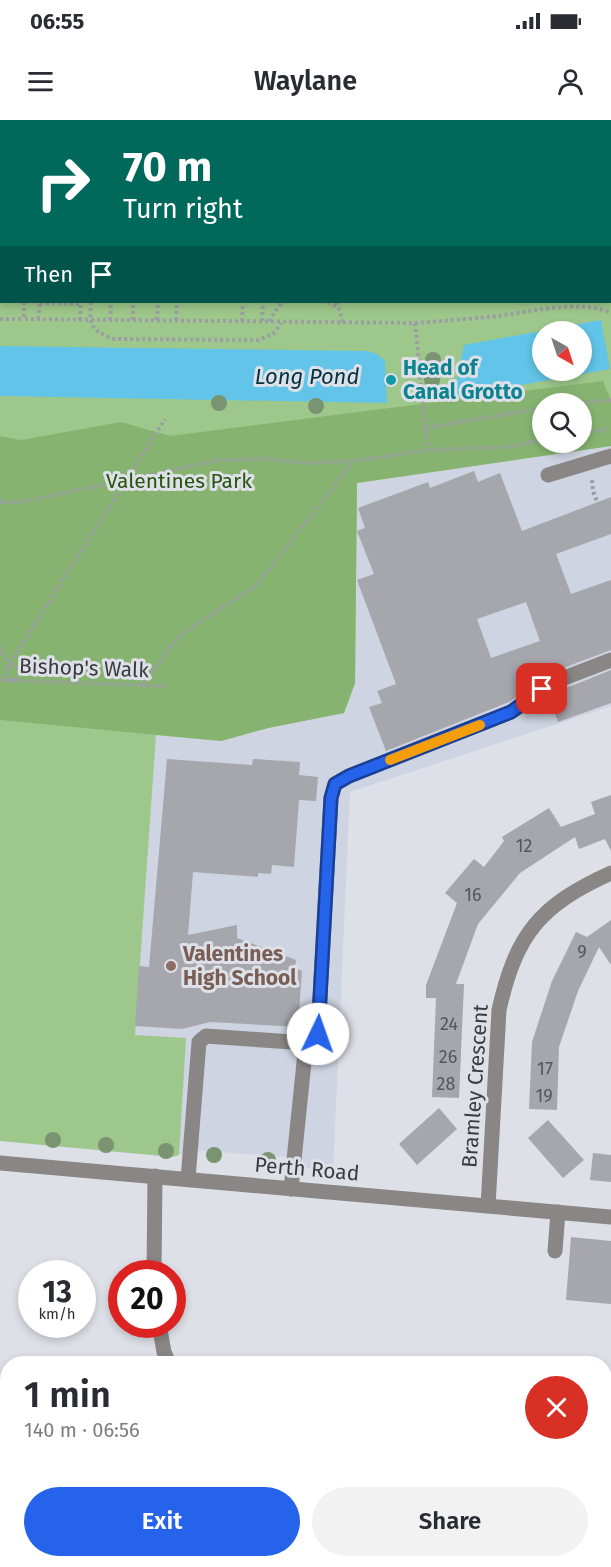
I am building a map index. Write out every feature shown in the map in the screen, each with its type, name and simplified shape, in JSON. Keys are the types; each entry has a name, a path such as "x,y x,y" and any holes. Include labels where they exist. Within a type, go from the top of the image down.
{"street":[{"path":"548,475 611,456"},
{"path":"188,1179 199,1042 206,1036 306,1043 318,1034 331,798 335,784 349,776 511,712 559,680 611,660"},
{"name":"Bramley Crescent","path":"488,1206 499,1010 506,978 535,923 557,902 611,873"},
{"path":"291,1189 306,1043"},
{"name":"Perth Road","path":"0,1163 611,1217"},
{"path":"154,1176 154,1260"},
{"path":"555,1251 558,1212"},
{"path":"162,1338 166,1356"}],"path":[{"path":"24,303 24,319"},
{"path":"39,319 40,303"},
{"path":"80,320 81,303"},
{"path":"91,303 90,320 97,332 112,339 259,340 273,334 282,323"},
{"path":"110,320 111,303"},
{"path":"133,320 134,303"},
{"path":"157,303 157,321"},
{"path":"176,320 177,303"},
{"path":"242,321 243,303"},
{"path":"262,303 262,321"},
{"path":"268,322 281,303"},
{"path":"330,303 339,308"},
{"path":"338,303 343,323"},
{"path":"0,319 415,323 455,321 574,307 599,308 611,313"},
{"path":"415,323 428,450"},
{"path":"592,402 611,400"},
{"path":"425,428 532,410"},
{"path":"10,666 16,667 19,676 12,679 6,675 7,669 165,420"},
{"path":"592,431 611,428"},
{"path":"0,502 22,502 219,460 265,459 308,463 353,461 428,450 507,447 532,442"},
{"path":"141,686 180,635 256,586 353,461"},
{"path":"593,491 597,502"},
{"path":"0,647 10,666"},
{"name":"Bishop's Walk","path":"0,680 166,686"}],"shaded area":[{"name":"Valentines High School","path":"611,446 611,706 350,792 333,1172 308,1169 301,1158 191,1150 173,1157 0,1141 0,720 268,728 344,713 355,683 357,483 563,453 592,453 592,449"}],"green space":[{"name":"Valentines Park","path":"0,303 611,303 611,446 592,449 592,393 532,393 532,453 563,453 357,483 355,683 344,713 268,728 221,741 156,735 135,1035 186,1038 179,1155 173,1157 0,1141"},
{"name":"Valentines Park","path":"603,381 611,401 611,446 592,449 592,393 532,393 532,453 563,453 357,483 355,683 344,713 268,728 221,741 0,720 0,436 21,440 121,422 170,436"}],"water":[{"path":"601,320 610,369 592,372 592,322"},
{"path":"532,333 532,381 543,381 453,397 464,345"},
{"name":"Long Pond","path":"0,346 367,351 377,354 385,361 387,403 0,396"}],"building":[{"path":"474,471 478,482 500,473 522,531 611,497 611,534 556,554 571,594 611,580 611,650 555,671 509,702 386,751 369,707 382,703 377,691 396,684 357,580 374,574 357,531 365,528 358,508 428,482 430,488","holes":["526,602 540,641 491,658 477,619"]},
{"path":"611,670 611,703 558,722 549,698 564,689"},
{"path":"167,759 252,765 253,759 300,762 299,775 318,777 316,801 299,800 294,867 272,865 271,874 258,873 258,877 193,872 188,935 237,925 237,938 296,960 295,968 302,971 298,1027 210,1022 182,1029 135,1026 139,966 149,967"},
{"path":"611,795 611,851 605,839 579,849 575,837 520,873 478,924 456,984 464,984 459,1098 432,1097 436,998 426,998 426,985 457,903 445,893 474,859 484,867 504,841 502,837 549,808 561,827 595,814 591,802"},
{"path":"611,920 611,965 599,947 578,991 559,1047 557,1110 529,1109 532,1042 552,981 576,932 587,937"},
{"path":"439,1108 457,1129 417,1165 399,1144"},
{"path":"548,1120 584,1160 563,1178 528,1138"},
{"path":"593,1153 611,1155 611,1182 590,1180"},
{"path":"571,1237 611,1241 611,1304 566,1300"}],"slow traffic":[{"path":"390,760 480,725"}],"place":[{"name":"Head of Canal Grotto","path":"391,380"},
{"name":"Valentines High School","path":"171,966"}],"route":[{"path":"318,1034 331,798 335,784 349,776 511,712 542,689"}]}
